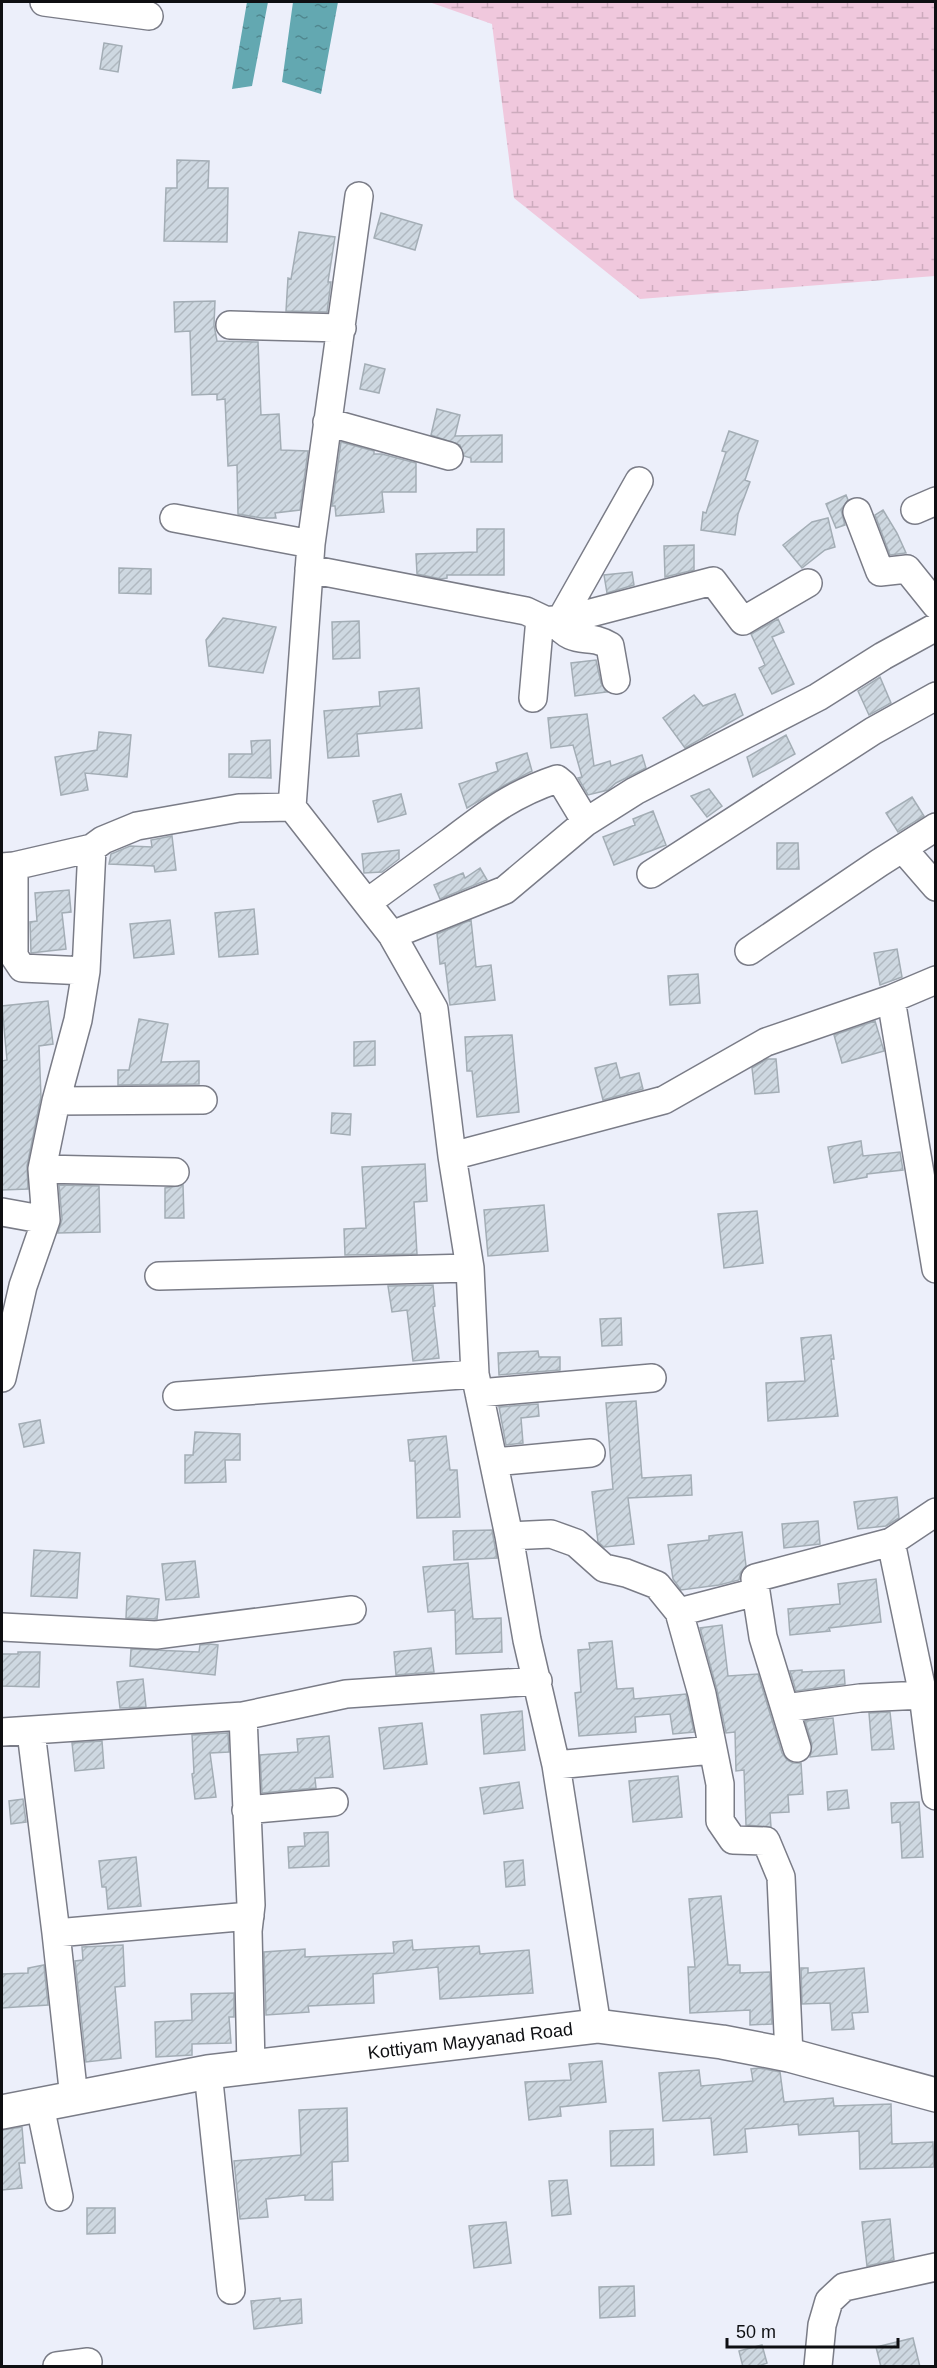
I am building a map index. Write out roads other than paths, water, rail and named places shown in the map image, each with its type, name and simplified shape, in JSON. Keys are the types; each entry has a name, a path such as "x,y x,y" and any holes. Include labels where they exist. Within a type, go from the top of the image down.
{"street":[{"path":"44,2 148,16"},
{"path":"359,195 310,556 292,807 392,935 434,1009 452,1156 470,1268 477,1383 509,1536 527,1640 556,1765 597,2026"},
{"path":"230,325 342,327"},
{"path":"327,422 449,456"},
{"path":"533,698 551,620 639,481"},
{"path":"857,512 880,572 907,569 936,605"},
{"path":"174,518 310,556 526,611 551,620 563,633 578,639 601,640 610,646 616,680"},
{"path":"551,620 713,581 743,621 808,584"},
{"path":"392,935 505,890 586,822 635,791 818,697 936,627"},
{"path":"651,874 873,731 936,696"},
{"path":"368,902 503,802 534,787 557,779 563,784 586,822"},
{"path":"86,971 22,968 14,956 8,866 92,848 103,840 137,826 239,808 292,807"},
{"path":"749,951 936,827"},
{"path":"2,1378 23,1286 46,1220 42,1169 56,1101 78,1020 86,971 92,848"},
{"path":"903,849 936,887"},
{"path":"452,1156 664,1100 766,1042 891,999 936,980"},
{"path":"891,999 936,1269"},
{"path":"56,1101 203,1100"},
{"path":"42,1169 175,1172"},
{"path":"2,1212 46,1220"},
{"path":"159,1276 470,1268"},
{"path":"177,1396 652,1378"},
{"path":"494,1462 591,1453"},
{"path":"797,1748 763,1637 755,1578 891,1542 936,1512"},
{"path":"509,1536 551,1534 576,1543 604,1568 626,1573 657,1585 679,1612 702,1694 720,1784 720,1821 733,1840 766,1841 781,1877 789,2055"},
{"path":"891,1542 923,1695 936,1796"},
{"path":"679,1612 756,1592"},
{"path":"2,1627 156,1635 352,1610"},
{"path":"2,1732 31,1732 243,1716 346,1694 538,1681"},
{"path":"785,1708 860,1698 923,1695"},
{"path":"243,1716 250,1916 251,2067"},
{"path":"31,1732 74,2098"},
{"path":"556,1765 712,1750"},
{"path":"246,1810 334,1802"},
{"path":"56,1933 250,1916"},
{"name":"Kottiyam Mayyanad Road","path":"2,2112 208,2072 597,2026 722,2042 789,2055 936,2095"},
{"path":"208,2072 231,2290"},
{"path":"40,2106 59,2197"},
{"path":"818,2367 822,2325 830,2301 844,2287 936,2267"},
{"path":"57,2367 88,2362"}],"water":[{"path":"247,2 268,2 252,86 232,89"},
{"path":"293,2 338,2 321,94 282,82"}]}
